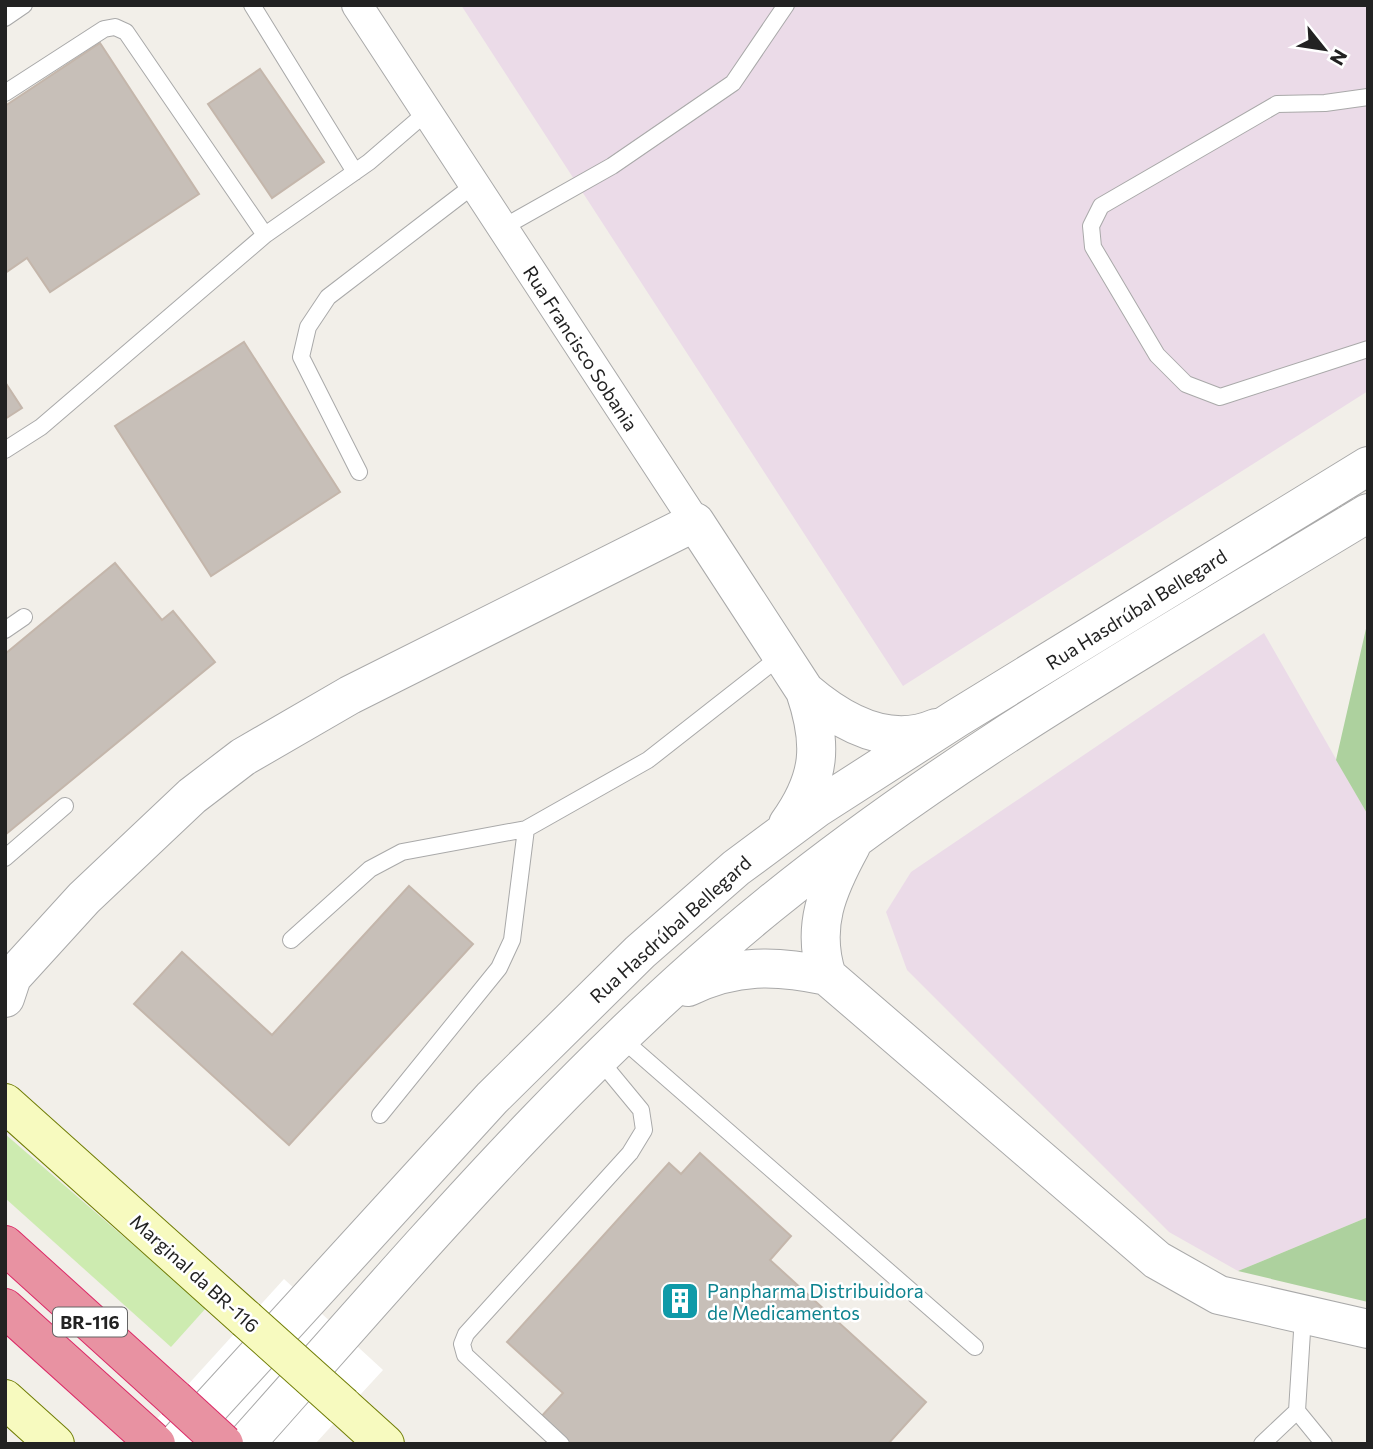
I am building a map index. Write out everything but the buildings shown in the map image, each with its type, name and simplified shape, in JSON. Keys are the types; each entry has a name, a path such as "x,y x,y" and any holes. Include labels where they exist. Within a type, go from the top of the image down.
{"highway":[{"name":"BR-116","path":"5,1245 224,1444"},
{"name":"BR-116","path":"5,1308 159,1440"}],"main road":[{"name":"Marginal da BR-116","path":"5,1103 385,1444"},
{"path":"7,1403 55,1444"}],"street":[{"name":"Rua Francisco Sobania","path":"356,5 805,691 816,722 818,746 814,777 803,803 782,832"},
{"name":"Rua Hasdrúbal Bellegard","path":"159,1440 546,1043 690,906 782,832 957,718 1368,466"},
{"name":"Rua Hasdrúbal Bellegard","path":"245,1444 496,1165 609,1047 766,907 854,839 971,756 1368,513"},
{"path":"8,984 135,846 192,796 243,757 350,695 695,522"},
{"name":"Rua Francisco Sobania","path":"805,691 831,713 859,728 893,734 928,731 957,718"},
{"path":"854,839 824,901 819,928 820,955 827,976 1157,1260 1219,1295 1368,1329"},
{"path":"659,1001 705,979 737,969 766,966 827,976"}],"lane":[{"path":"5,18 24,5"},
{"path":"252,5 355,172"},
{"path":"502,228 612,166 733,83 786,5"},
{"path":"5,93 104,29 115,27 126,32 265,235"},
{"path":"1368,97 1325,103 1277,104 1101,206 1091,226 1093,247 1157,355 1186,384 1220,397 1368,349"},
{"path":"5,450 41,427 265,235 355,172 427,112"},
{"path":"359,472 301,357 308,327 328,297 474,186"},
{"path":"5,630 24,617"},
{"path":"291,940 370,869 402,852 526,829 648,760 782,655"},
{"path":"5,858 65,806"},
{"path":"380,1115 499,968 512,940 526,829"},
{"path":"609,1047 975,1347"},
{"path":"561,1444 465,1354 462,1344 475,1324 630,1153 644,1130 641,1111 609,1047"},
{"path":"1303,1316 1297,1411 1324,1444"},
{"path":"1262,1444 1297,1411"}],"shaded area":[{"path":"461,5 1368,5 1368,391 903,686"},
{"path":"1264,633 1368,815 1368,1217 1238,1271 1169,1232 907,970 886,912 911,872"}],"green space":[{"path":"1368,620 1368,815 1336,760"},
{"path":"5,1134 206,1308 171,1347 5,1198"},
{"path":"1368,1217 1368,1302 1238,1271"}],"pier":[{"path":"284,1279 383,1370 315,1444 134,1444"}],"place":[{"name":"Panpharma Distribuidora de Medicamentos","path":"680,1301"}]}
